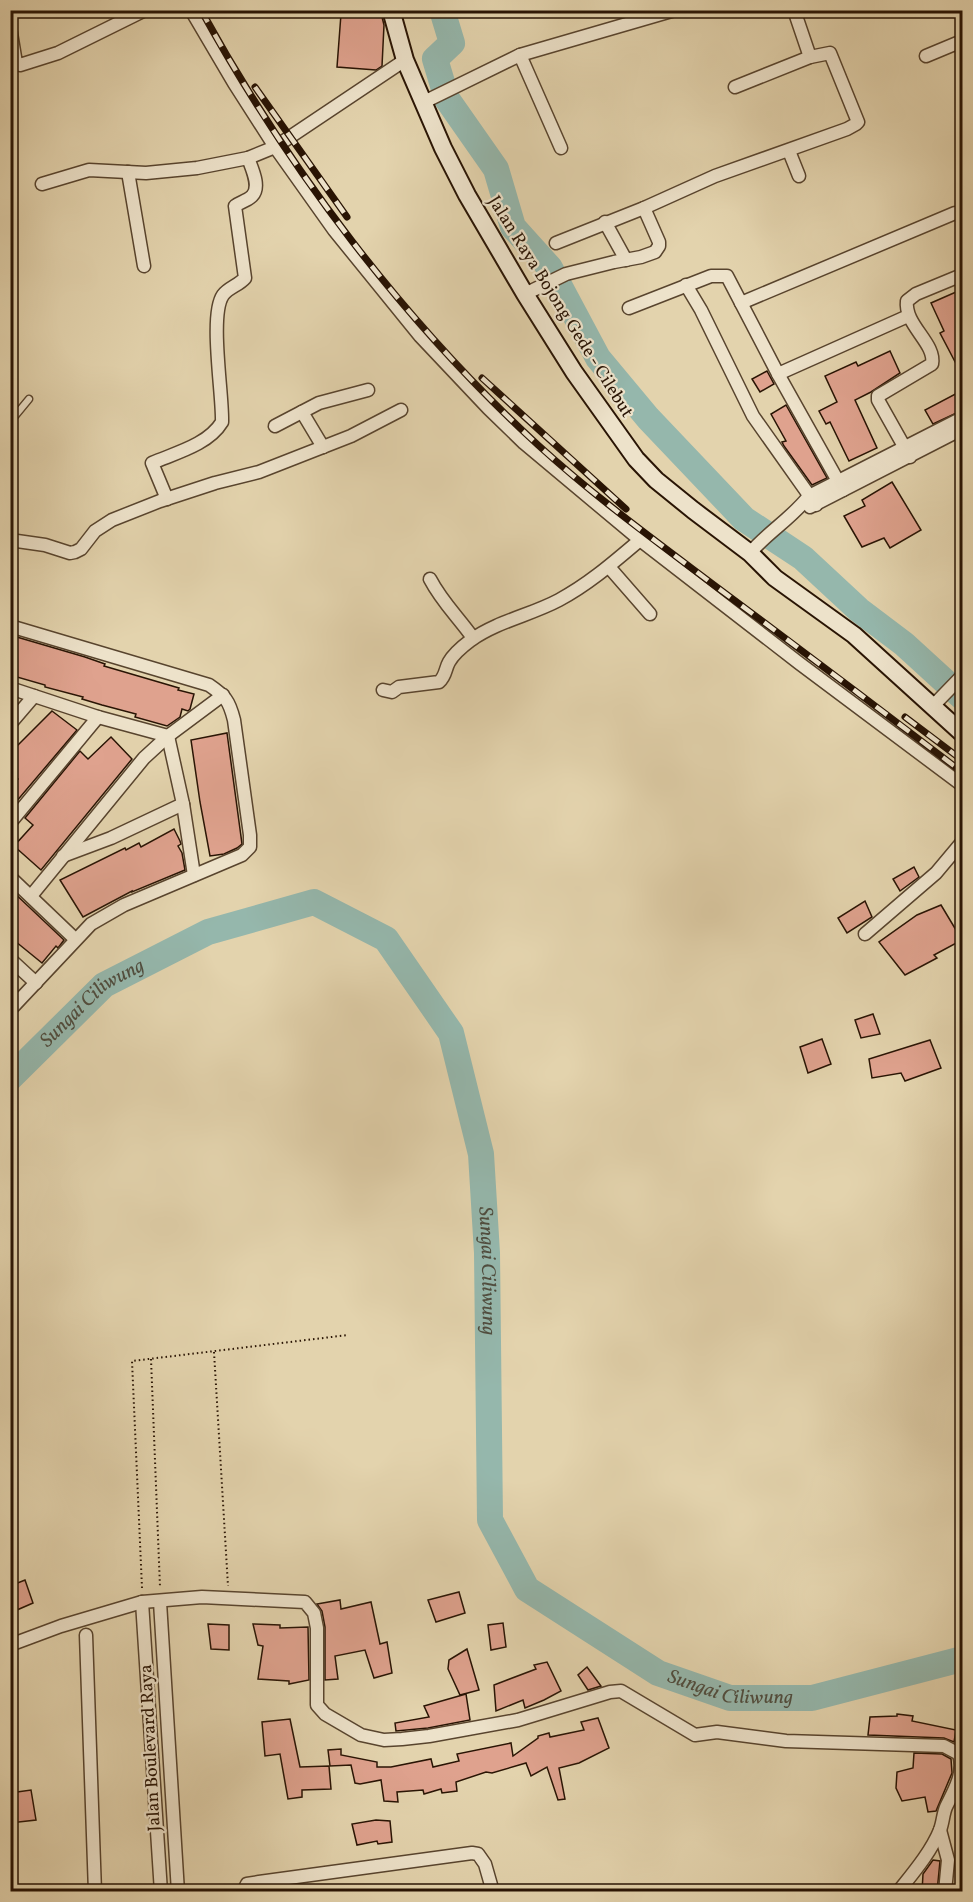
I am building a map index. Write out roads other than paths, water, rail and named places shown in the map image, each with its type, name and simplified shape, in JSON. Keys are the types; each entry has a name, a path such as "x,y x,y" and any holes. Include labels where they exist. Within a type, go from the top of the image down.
{"main road":[{"name":"Jalan Raya Bojong Gede - Cilebut","path":"391,10 405,60 432,99 443,148 532,291 595,403 636,459 656,480 693,510 753,550 775,578 854,635 963,733"}],"street":[{"path":"10,27 16,63 20,65 58,53 145,10"},
{"path":"190,10 275,147 334,230 420,336 524,443 640,540 799,663 963,785"},
{"path":"432,99 520,55 675,10"},
{"path":"794,10 810,57"},
{"path":"926,57 963,40"},
{"path":"556,243 644,208 715,176 789,151 847,129 858,122 830,53 810,57 735,87"},
{"path":"520,55 561,148"},
{"path":"42,184 89,170 128,172 180,170 248,158 275,147 405,60"},
{"path":"789,151 800,176"},
{"path":"167,499 152,463 208,438 222,422 216,342 219,304 223,296 245,278 235,206 254,194 256,188 248,158"},
{"path":"128,172 144,266"},
{"path":"532,291 566,274 655,252 659,246 644,208"},
{"path":"741,303 955,213"},
{"path":"605,222 626,260"},
{"path":"907,452 878,398 879,394 932,364 932,355 909,316 907,305 910,298 963,275"},
{"path":"629,308 711,276 728,276 778,374 840,486"},
{"path":"686,285 701,310 753,416 812,501"},
{"path":"778,374 909,316"},
{"path":"275,426 319,403 369,390"},
{"path":"10,540 45,544 70,553 75,552 81,549 95,531 104,525 167,499 215,483 259,472 351,436 401,410"},
{"path":"302,412 323,447"},
{"path":"753,550 776,526 812,501 907,452 963,418"},
{"path":"907,452 963,429"},
{"path":"383,690 392,692 399,687 439,682 444,678 447,664 458,650 473,638 558,600 597,576 640,540"},
{"path":"609,567 650,614"},
{"path":"430,579 440,598 452,609 473,638"},
{"path":"10,626 201,682 224,694 234,720 250,835 250,847 242,855 124,905 91,924 10,1010"},
{"path":"932,707 963,676"},
{"path":"10,688 98,717 168,736"},
{"path":"31,896 144,758 168,736 224,694"},
{"path":"10,724 34,696"},
{"path":"10,823 98,717"},
{"path":"168,736 183,804 194,875"},
{"path":"63,856 111,838 183,804"},
{"path":"865,934 936,873 963,842"},
{"path":"10,877 75,939"},
{"path":"10,959 36,983"},
{"path":"10,1645 61,1626 142,1602 202,1597 295,1600 305,1602 314,1613 317,1628 317,1705 325,1714 361,1735 371,1738 429,1736 518,1720 610,1692 621,1691 695,1735 717,1732 786,1742 944,1746 959,1754 961,1766 959,1778 945,1810 940,1830 917,1868 898,1892"},
{"name":"Jalan Boulevard Raya","path":"142,1602 161,1892"},
{"name":"Jalan Boulevard Raya","path":"160,1602 178,1892"},
{"path":"86,1635 95,1892"},
{"path":"940,1830 948,1860 945,1892"},
{"path":"243,1892 248,1884 259,1886 472,1853 478,1854 485,1864 493,1892"}],"lane":[{"path":"10,422 29,399"}],"waterway":[{"path":"442,10 452,43 435,59 447,99 496,169 513,227 550,268 598,358 648,418 744,519 803,558 859,610 904,644 962,697"},
{"name":"Sungai Ciliwung","path":"10,1078 104,985 208,932 314,902 386,939 451,1033 481,1154 487,1253 490,1520 527,1589 658,1673 730,1698 812,1698 962,1659"}],"railway":[{"path":"201,10 235,70 311,186 396,295 441,348 489,398 538,445 604,501 962,772"},
{"path":"255,87 347,217"},
{"path":"482,378 626,509"},
{"path":"905,717 962,760"}]}
